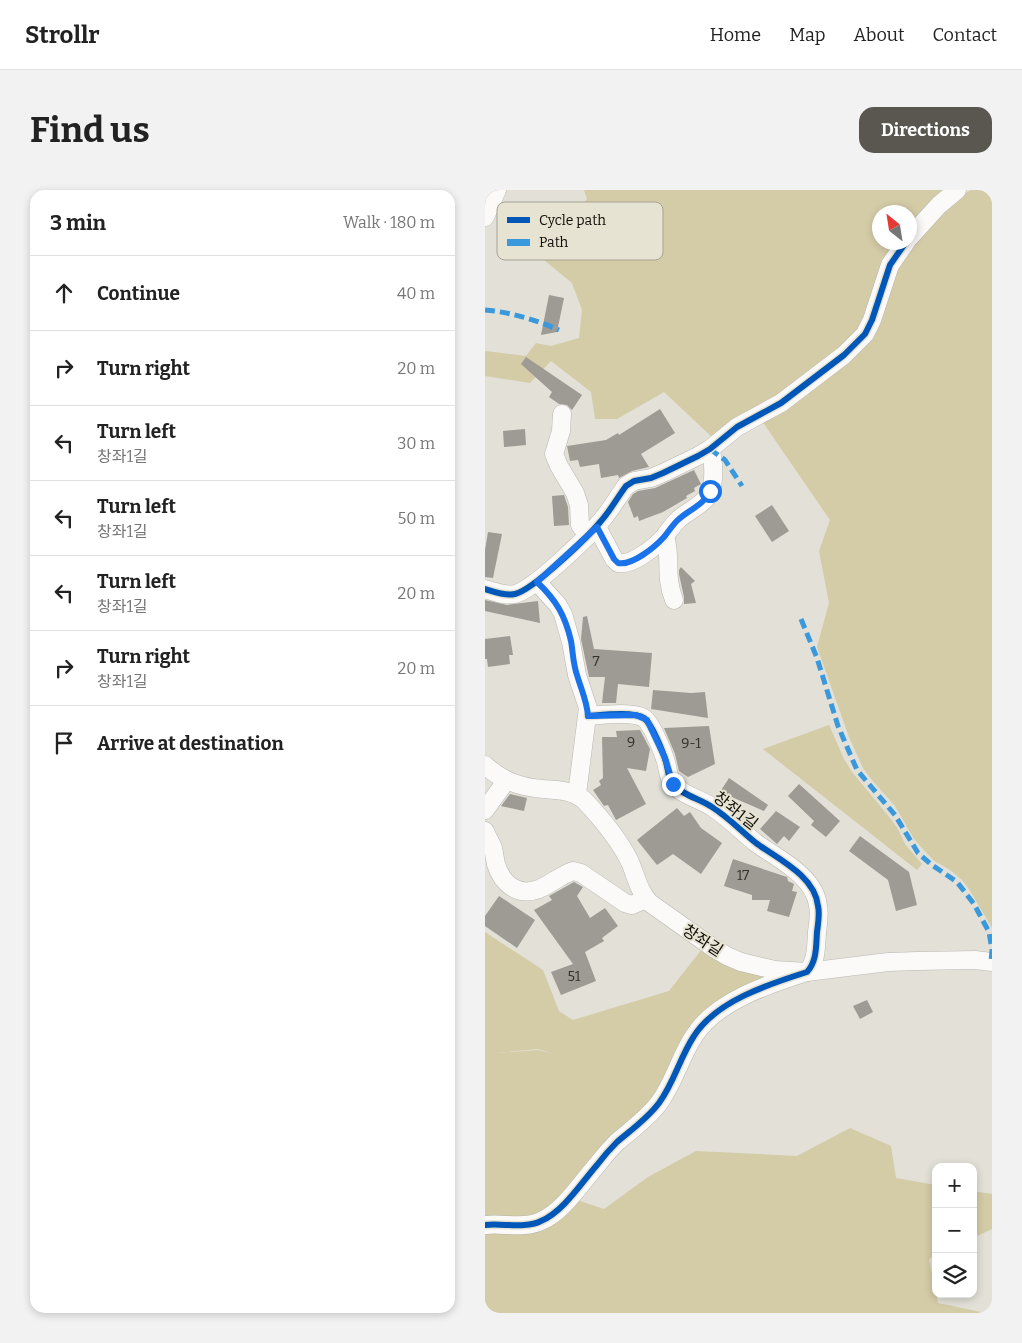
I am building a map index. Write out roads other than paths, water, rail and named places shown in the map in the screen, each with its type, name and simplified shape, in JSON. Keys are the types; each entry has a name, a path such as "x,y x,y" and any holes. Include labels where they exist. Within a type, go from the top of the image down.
{"street":[{"path":"485,217 497,190"},
{"path":"917,229 939,205 957,190"},
{"path":"485,589 513,594 528,589 592,532 630,483 651,478 683,465 710,449 737,427 781,403 855,344 865,334 872,320 890,266 899,250"},
{"path":"562,414 561,431 554,454 575,493 579,505 581,525 592,532 618,563 623,564 646,552 665,536 680,518 708,496 714,462 710,449"},
{"path":"665,536 669,551 668,581 674,600"},
{"path":"485,765 506,781 523,786 562,789 577,794 588,716 586,701 577,675 571,642 563,614 552,597 537,582"},
{"name":"창좌1길","path":"588,716 628,715 643,717 650,726 665,758 673,784 713,808 754,841 795,868 802,875 814,894 819,907 815,957 811,968 807,972"},
{"path":"485,810 506,781"},
{"name":"창좌길","path":"577,794 592,807 617,841 630,862 646,899 654,907 727,956 775,970 807,972 888,962 975,960 992,962"},
{"path":"485,831 493,849 496,866 503,880 509,887 516,890 531,892 573,871 581,873 625,903 632,905 646,899"},
{"path":"485,1225 529,1225 541,1222 552,1215 616,1143 658,1104 669,1087 693,1036 702,1025 714,1014 742,997 807,972"}]}
